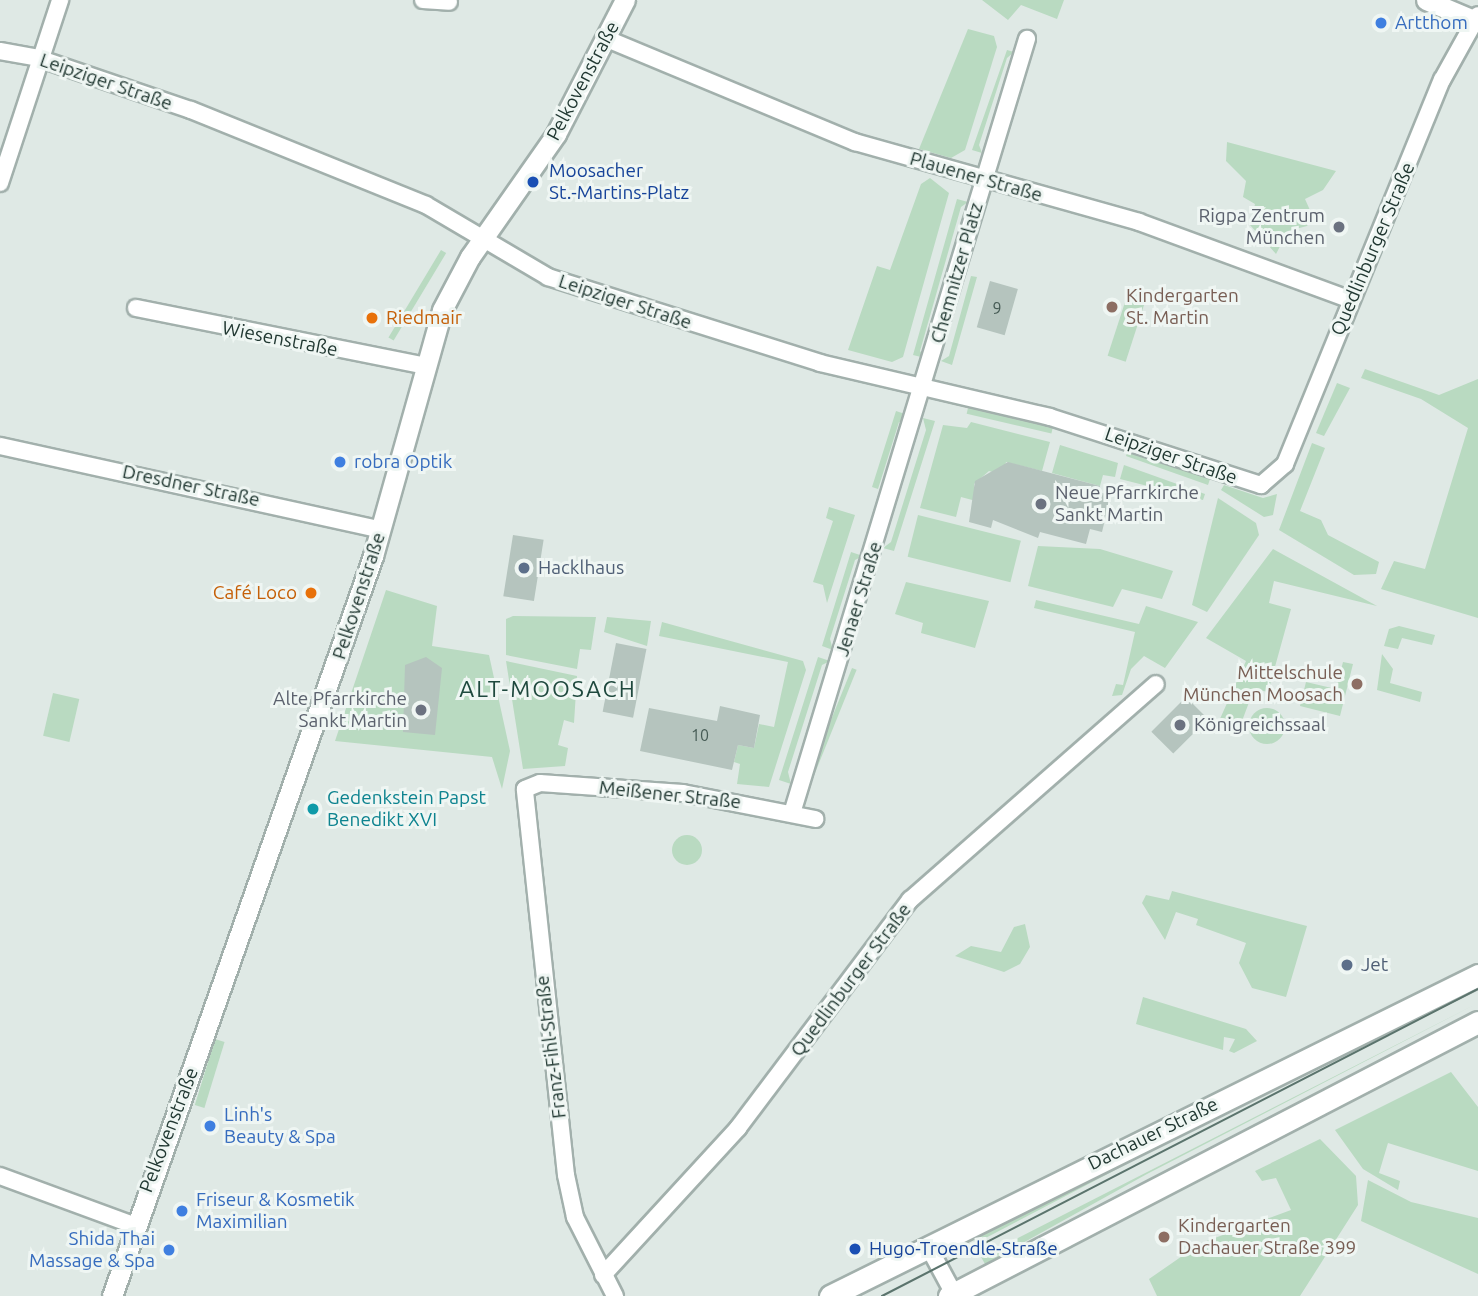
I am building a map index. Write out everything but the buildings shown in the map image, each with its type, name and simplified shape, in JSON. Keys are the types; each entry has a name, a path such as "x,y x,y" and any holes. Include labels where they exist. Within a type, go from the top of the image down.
{"main road":[{"name":"Dachauer Straße","path":"830,1296 1478,975"},
{"path":"953,1295 1478,1022"}],"street":[{"path":"0,183 37,58 60,0"},
{"path":"423,0 449,2"},
{"name":"Pelkovenstraße","path":"112,1296 133,1225 382,530 425,366 451,290 551,143 625,0"},
{"path":"1426,0 1477,19"},
{"name":"Quedlinburger Straße","path":"1275,478 1442,80 1477,19"},
{"name":"Plauener Straße","path":"607,39 778,115 983,180 1139,222 1351,300"},
{"name":"Chemnitzer Platz","path":"925,388 983,180 1027,39"},
{"name":"Leipziger Straße","path":"0,51 37,58 244,130 426,205 539,273 612,299 925,388 1062,420 1245,482 1275,478"},
{"name":"Wiesenstraße","path":"136,308 425,366"},
{"name":"Jenaer Straße","path":"793,810 925,388"},
{"name":"Dresdner Straße","path":"0,446 382,530"},
{"name":"Quedlinburger Straße","path":"603,1275 738,1128 910,900 1156,684"},
{"name":"Meißener Straße","path":"525,789 540,783 675,792 793,810 815,818"},
{"name":"Franz-Fihl-Straße","path":"525,789 566,1175 575,1217 615,1296"},
{"path":"0,1176 133,1225"},
{"path":"928,1246 953,1295"}],"green space":[{"path":"982,0 1064,0 1057,19 1021,5 1008,20"},
{"path":"968,29 994,36 997,47 965,150 951,158 919,149"},
{"path":"1007,50 1014,52 1007,58 979,145 982,153 972,150"},
{"path":"1227,142 1336,171 1323,190 1305,199 1313,217 1307,226 1288,231 1276,254 1250,225 1255,204 1243,197 1246,181 1226,161"},
{"path":"930,178 949,193 903,357 892,362 848,350 877,266 890,270 921,184"},
{"path":"957,199 968,202 961,207 920,351 925,358 913,355"},
{"path":"441,250 446,253 394,341 388,337"},
{"path":"971,276 977,277 952,365 941,361 949,356"},
{"path":"1128,293 1146,299 1126,362 1108,356"},
{"path":"1365,369 1439,395 1478,379 1478,618 1381,589 1394,561 1425,569 1468,428 1421,399 1361,378"},
{"path":"1337,383 1350,388 1324,436 1316,433"},
{"path":"968,408 1053,428 1051,433 967,414"},
{"path":"896,411 908,415 905,424 899,422 878,489 872,487"},
{"path":"923,418 935,421 894,551 883,548 891,542 926,430"},
{"path":"971,422 1050,442 1042,471 1006,462 1003,475 989,471 974,484 976,501 961,497 956,517 920,508 943,425 967,428"},
{"path":"1312,443 1325,448 1300,511 1321,520 1328,535 1379,562 1376,574 1354,575 1279,530"},
{"path":"1060,445 1118,463 1115,477 1103,475 1100,486 1052,473"},
{"path":"1128,451 1210,479 1208,485 1126,456"},
{"path":"1124,465 1205,494 1203,500 1120,479"},
{"path":"1224,485 1263,498 1277,494 1273,515 1264,517 1221,490"},
{"path":"1218,498 1256,523 1259,535 1207,612 1192,605"},
{"path":"829,507 855,515 827,603 823,585 813,582 833,521 826,518"},
{"path":"918,515 1021,541 1010,582 908,557"},
{"path":"1038,546 1100,549 1173,571 1162,599 1122,589 1113,607 1028,586"},
{"path":"1273,549 1377,606 1274,581 1269,603 1291,609 1268,692 1254,689 1236,737 1219,721 1246,661 1206,638"},
{"path":"851,552 863,556 855,560 830,639 833,650 822,646"},
{"path":"906,582 989,601 975,648 921,633 923,623 895,614"},
{"path":"386,590 437,606 432,646 489,655 510,751 502,789 492,757 335,741"},
{"path":"1036,600 1139,624 1146,606 1198,622 1165,668 1144,656 1131,669 1122,695 1112,696 1116,684 1123,685 1135,632 1034,608"},
{"path":"513,616 596,617 591,650 580,649 577,669 506,655 506,619"},
{"path":"607,617 651,621 647,646 604,632"},
{"path":"662,622 803,661 806,670 769,787 737,784 740,764 734,762 738,745 754,748 759,724 774,727 788,662 659,636"},
{"path":"1399,626 1435,635 1432,645 1402,638 1398,649 1384,646 1389,629"},
{"path":"1382,654 1393,669 1390,683 1422,692 1420,702 1377,690"},
{"path":"818,657 830,661 822,665 788,772 791,784 779,780"},
{"path":"506,661 577,676 574,723 564,720 558,745 568,748 565,766 523,769"},
{"path":"1343,662 1353,664 1340,716 1300,706 1306,682 1336,689"},
{"path":"852,668 857,670 809,789 804,787"},
{"path":"53,693 79,699 69,742 43,736"},
{"path":"1267,708 1280,713 1285,726 1280,739 1267,744 1254,739 1249,726 1254,713"},
{"path":"687,835 697,840 702,850 697,860 687,865 677,860 672,850 677,840"},
{"path":"1172,891 1307,926 1286,997 1252,988 1239,963 1246,943 1196,925 1198,919 1176,912 1165,940 1142,903 1146,895 1169,900"},
{"path":"1025,924 1030,947 1020,964 1004,972 955,956 971,946 1001,952 1014,927"},
{"path":"1143,997 1246,1029 1257,1041 1234,1053 1229,1051 1235,1039 1224,1037 1223,1050 1136,1024"},
{"path":"1478,1003 1147,1174 985,1264 981,1257"},
{"path":"215,1039 225,1042 204,1108 195,1105"},
{"path":"1451,1072 1478,1107 1478,1171 1388,1143 1379,1173 1400,1181 1398,1190 1363,1169 1335,1130"},
{"path":"1247,1101 976,1243 973,1239 1083,1181"},
{"path":"1320,1139 1356,1176 1358,1205 1300,1296 1157,1296 1149,1279 1201,1243 1291,1210 1276,1178 1262,1181 1255,1171"},
{"path":"1368,1180 1411,1202 1478,1218 1478,1274 1361,1221"}],"tram line":[{"path":"882,1296 1478,989"}],"place":[{"name":"Artthom","path":"1381,23"},
{"name":"Moosacher St.-Martins-Platz","path":"533,182"},
{"name":"Rigpa Zentrum München","path":"1339,227"},
{"name":"Kindergarten St. Martin","path":"1112,307"},
{"name":"Riedmair","path":"372,318"},
{"name":"robra Optik","path":"340,462"},
{"name":"Neue Pfarrkirche Sankt Martin","path":"1041,504"},
{"name":"Hacklhaus","path":"524,568"},
{"name":"Café Loco","path":"311,593"},
{"name":"Mittelschule München Moosach","path":"1357,684"},
{"name":"Alte Pfarrkirche Sankt Martin","path":"421,710"},
{"name":"Königreichssaal","path":"1180,725"},
{"name":"Gedenkstein Papst Benedikt XVI","path":"313,809"},
{"name":"Jet","path":"1347,965"},
{"name":"Linh's Beauty & Spa","path":"210,1126"},
{"name":"Friseur & Kosmetik Maximilian","path":"182,1211"},
{"name":"Kindergarten Dachauer Straße 399","path":"1164,1237"},
{"name":"Hugo-Troendle-Straße","path":"855,1249"},
{"name":"Shida Thai Massage & Spa","path":"169,1250"}],"district":[{"name":"ALT-MOOSACH","path":"548,689"}]}
